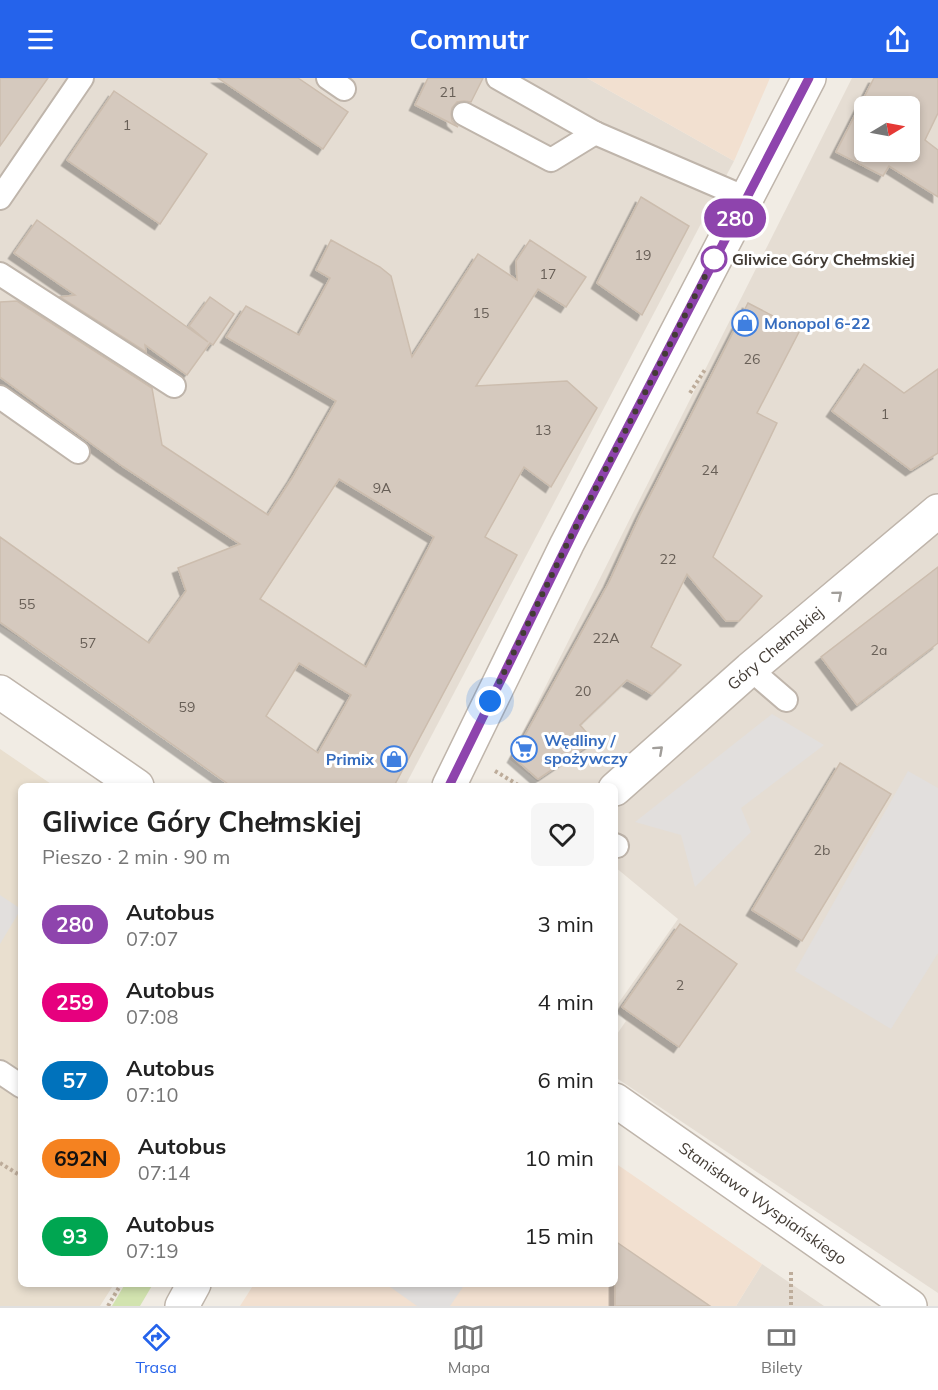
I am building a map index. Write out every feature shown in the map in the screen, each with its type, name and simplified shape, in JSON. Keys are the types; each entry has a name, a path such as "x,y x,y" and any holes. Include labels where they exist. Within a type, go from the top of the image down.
{"street":[{"path":"450,783 572,534 809,78"},
{"name":"Góry Chełmskiej","path":"618,786 750,669 938,511"},
{"path":"0,692 133,783"},
{"name":"Stanisława Wyspiańskiego","path":"618,1103 910,1306"},
{"path":"182,1306 193,1287"}],"lane":[{"path":"0,198 82,78"},
{"path":"498,78 595,134 746,198"},
{"path":"464,114 551,160 595,134"},
{"path":"0,274 174,386"},
{"path":"0,397 78,452"},
{"path":"750,669 786,700"},
{"path":"0,1072 18,1084"}],"path":[{"path":"492,769 515,783"},
{"path":"0,1163 18,1174"},
{"path":"791,1272 791,1306"},
{"path":"108,1306 119,1287"}],"shaded area":[{"path":"0,78 587,78 734,161 407,783 257,783 0,626"},
{"path":"587,78 770,78 734,161"},
{"path":"852,78 938,78 938,1293 618,1079 618,1033 626,1021 618,1012 618,1004 678,919 618,869 618,783 539,783 509,759"},
{"path":"772,714 824,745 741,808 751,832 695,887 681,835 635,822"},
{"path":"0,749 50,783 18,783 18,1287 112,1287 100,1306 0,1306"},
{"path":"908,771 938,788 938,953 891,1029 795,971"},
{"path":"0,895 18,907 18,914 0,944"},
{"path":"618,1165 762,1264 736,1306 240,1306 252,1287 618,1287"},
{"path":"762,1264 824,1306 736,1306"},
{"path":"390,1287 463,1287 450,1306 417,1306"}],"green space":[{"path":"123,1287 151,1287 140,1306 112,1306"}],"building":[{"path":"0,78 48,78 0,146"},
{"path":"218,78 298,78 348,112 323,149"},
{"path":"428,78 483,78 471,102 457,102 452,108 452,121 458,127 415,105"},
{"path":"874,78 938,78 938,113 925,140 938,150 938,197 889,166 883,176 856,162 920,162 920,96 865,96"},
{"path":"114,91 207,154 160,224 67,160"},
{"path":"854,117 854,161 836,152"},
{"path":"641,197 689,226 642,315 597,283"},
{"path":"37,220 208,342 189,326 210,297 234,314 213,345 210,343 187,375 145,345 146,352 60,297 75,295 14,253"},
{"path":"331,240 380,267 391,276 412,357 478,254 517,280 516,261 530,240 586,277 566,307 538,289 476,386 567,381 597,408 551,487 524,467 485,537 517,555 396,783 227,783 0,622 0,537 149,643 186,591 178,568 240,544 122,466 0,377 0,302 17,301 152,388 162,445 268,515 336,401 226,337 246,306 299,335 330,278 316,270","holes":["339,479 434,537 366,667 260,599","299,663 351,695 318,753 266,716"]},
{"path":"748,303 800,330 757,413 777,423 713,557 762,596 739,621 726,621 687,574 651,647 681,665 652,694 627,680 580,725 594,741 538,779 513,757 609,582 640,515"},
{"path":"864,364 904,393 938,369 938,453 911,470 832,411"},
{"path":"938,567 938,643 857,705 821,657"},
{"path":"840,763 891,794 802,941 752,910"},
{"path":"680,924 737,964 679,1047 622,1007"},
{"path":"618,1243 710,1306 615,1306 615,1287 618,1287"}],"bus line":[{"name":"280","path":"450,783 578,523 809,78"}],"place":[{"name":"Gliwice Góry Chełmskiej","path":"714,259"},
{"name":"Monopol 6-22","path":"745,323"},
{"name":"Wędliny / spożywczy","path":"524,749"},
{"name":"Primix","path":"394,759"}],"route":[{"path":"490,701 567,544 716,255 714,259"}]}
